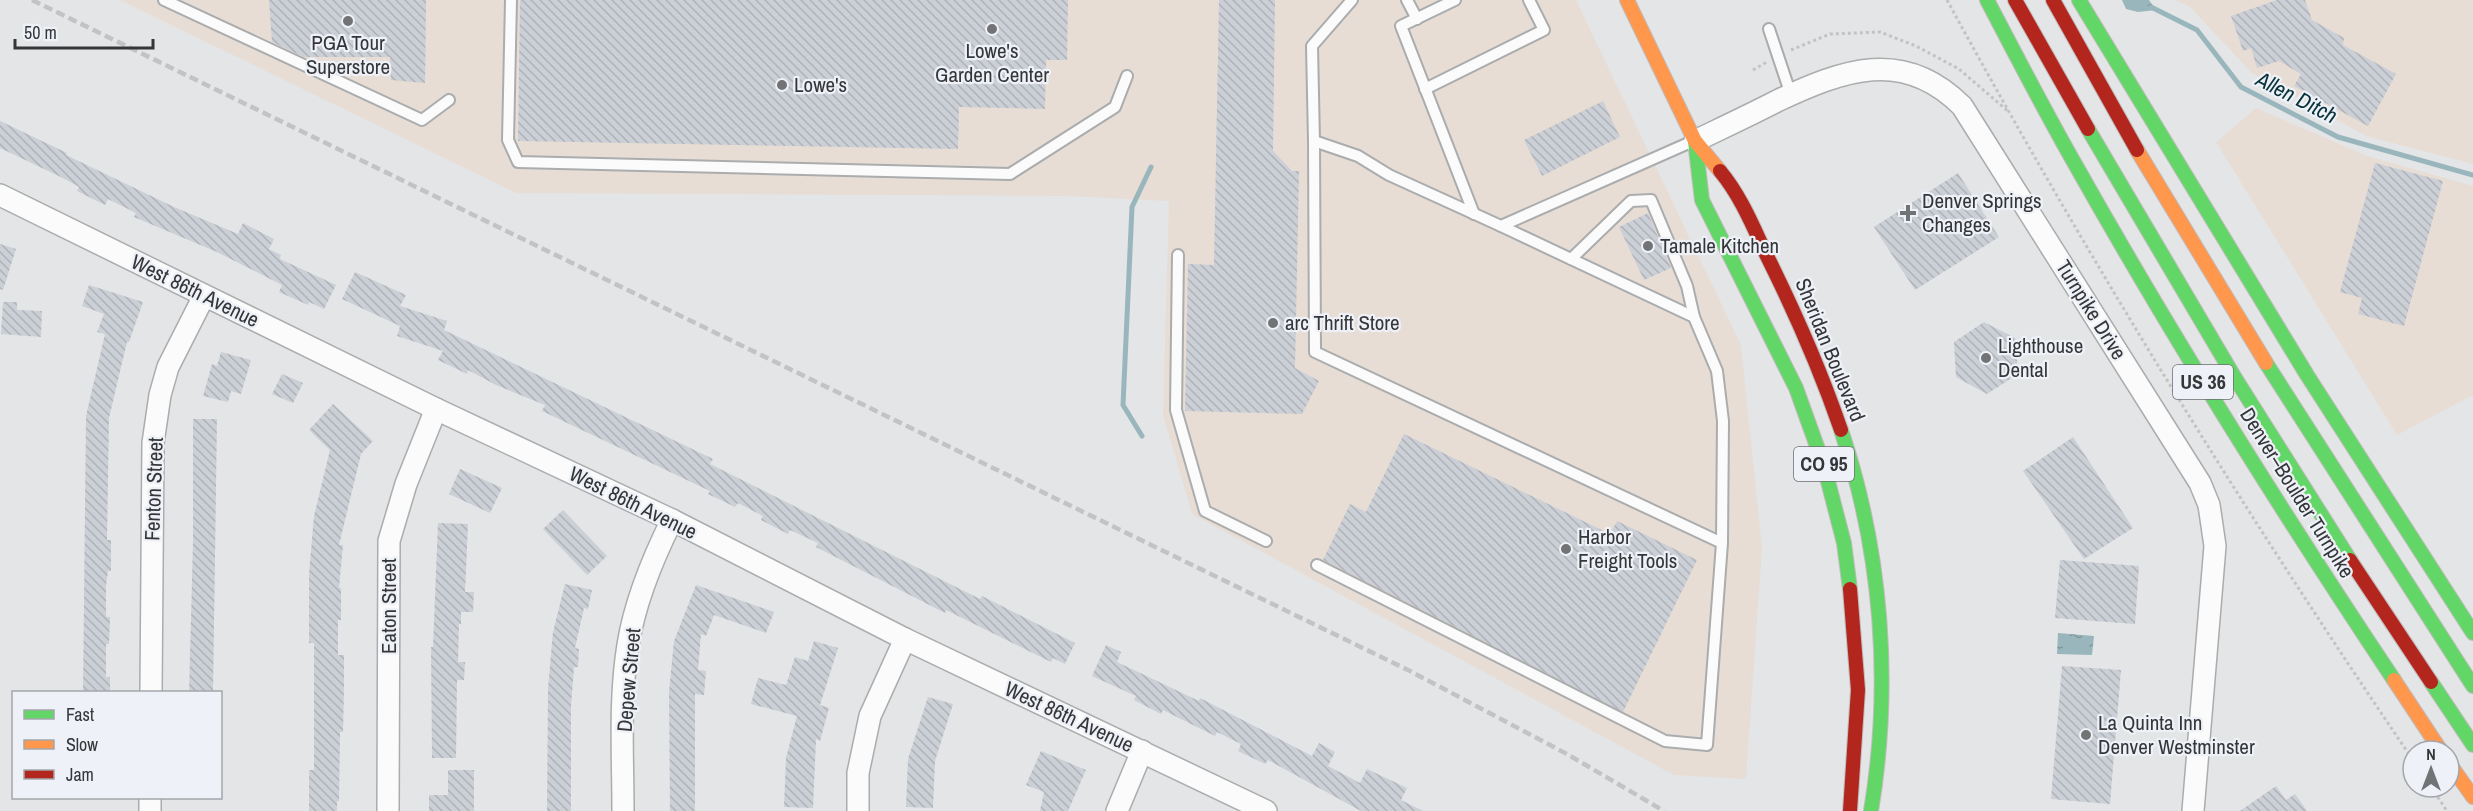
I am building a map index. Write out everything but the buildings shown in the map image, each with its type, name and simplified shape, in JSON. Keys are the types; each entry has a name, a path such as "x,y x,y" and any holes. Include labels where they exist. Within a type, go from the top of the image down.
{"main road":[{"name":"Sheridan Boulevard","path":"1628,0 1695,141 1734,188 1781,284 1822,377 1854,469 1868,531 1881,634 1882,709 1879,762 1872,811"},
{"name":"Denver–Boulder Turnpike","path":"1987,0 2074,163 2165,319 2317,564 2433,739"},
{"path":"2015,0 2101,154 2197,316 2338,541 2473,745"},
{"path":"2053,0 2146,165 2283,392 2473,686"},
{"path":"2079,0 2307,375 2473,633"},
{"name":"Sheridan Boulevard","path":"1695,141 1702,200 1796,388 1824,466 1844,543 1854,615 1858,690 1850,811"},
{"path":"2461,780 2473,797"}],"street":[{"name":"Turnpike Drive","path":"1695,141 1791,95 1850,72 1885,69 1919,76 1938,85 1951,95 1973,122 2200,483 2209,505 2215,546 2193,811"},
{"name":"West 86th Avenue","path":"0,195 436,409 672,520 904,639 1266,811"},
{"name":"Fenton Street","path":"151,691 153,443 160,395 168,367 204,296"},
{"name":"Eaton Street","path":"388,811 389,541 406,484 436,409"},
{"name":"Depew Street","path":"623,811 623,690 628,645 637,604 653,558 672,520"},
{"path":"858,811 858,772 870,716 904,639"},
{"path":"1117,811 1142,751"}],"lane":[{"path":"164,0 422,120 449,100"},
{"path":"512,0 508,140 518,162 1010,174 1116,107 1127,76"},
{"path":"1352,0 1312,46 1316,352 1722,543"},
{"path":"1407,0 1417,19"},
{"path":"1425,89 1458,66 1512,40 1544,30 1529,0"},
{"path":"1459,2 1433,15 1401,26 1473,214"},
{"path":"1769,29 1791,95"},
{"path":"1314,141 1358,156 1389,175 1694,317"},
{"path":"1501,226 1695,141"},
{"path":"1317,565 1665,741 1707,745 1722,543 1723,421 1717,371 1694,317 1687,285 1651,200 1631,201 1571,259"},
{"path":"1178,255 1176,410 1205,512 1266,541"}],"shaded area":[{"path":"120,0 1576,0 1741,345 1762,548 1746,779 1674,775 1192,514 1163,415 1169,201 1066,196 516,193"},
{"path":"2174,0 2473,0 2473,164 2366,136 2252,73 2189,6"},
{"path":"2256,108 2367,156 2473,186 2473,395 2397,435 2216,142"}],"water":[{"path":"2122,0 2149,0 2156,10 2138,12 2126,9"},
{"path":"2058,633 2094,636 2092,655 2057,654"}],"waterway":[{"name":"Allen Ditch","path":"2151,7 2197,30 2241,87 2338,137 2473,175"},
{"path":"1142,436 1123,405 1132,207 1151,167"}],"railway":[{"path":"32,0 1410,671 1567,754 1664,811"}],"traffic: fast":[{"path":"1987,0 2064,144 2151,295 2270,489 2394,680"},
{"path":"2079,0 2307,375 2473,633"},
{"path":"2088,129 2235,378 2350,560"},
{"path":"1695,141 1702,200 1796,388 1824,466 1844,543 1850,589"},
{"path":"2266,363 2473,686"},
{"path":"1841,430 1866,523 1879,619 1882,667 1881,715 1871,811"},
{"path":"2431,682 2473,745"}],"traffic: slow":[{"path":"1627,0 1695,141 1720,171"},
{"path":"2137,150 2266,363"},
{"path":"2394,680 2433,739"},
{"path":"2461,780 2473,797"}],"traffic: jam":[{"path":"2015,0 2088,129"},
{"path":"2053,0 2137,150"},
{"path":"1720,171 1745,210 1786,296 1841,430"},
{"path":"2350,560 2431,682"},
{"path":"1850,589 1858,690 1850,811"}],"place":[{"name":"PGA Tour Superstore","path":"348,21"},
{"name":"Lowe's Garden Center","path":"992,29"},
{"name":"Lowe's","path":"782,85"},
{"name":"Denver Springs Changes","path":"1908,213"},
{"name":"Tamale Kitchen","path":"1648,246"},
{"name":"arc Thrift Store","path":"1273,323"},
{"name":"Lighthouse Dental","path":"1986,358"},
{"name":"Harbor Freight Tools","path":"1566,549"},
{"name":"La Quinta Inn Denver Westminster","path":"2086,735"}]}
